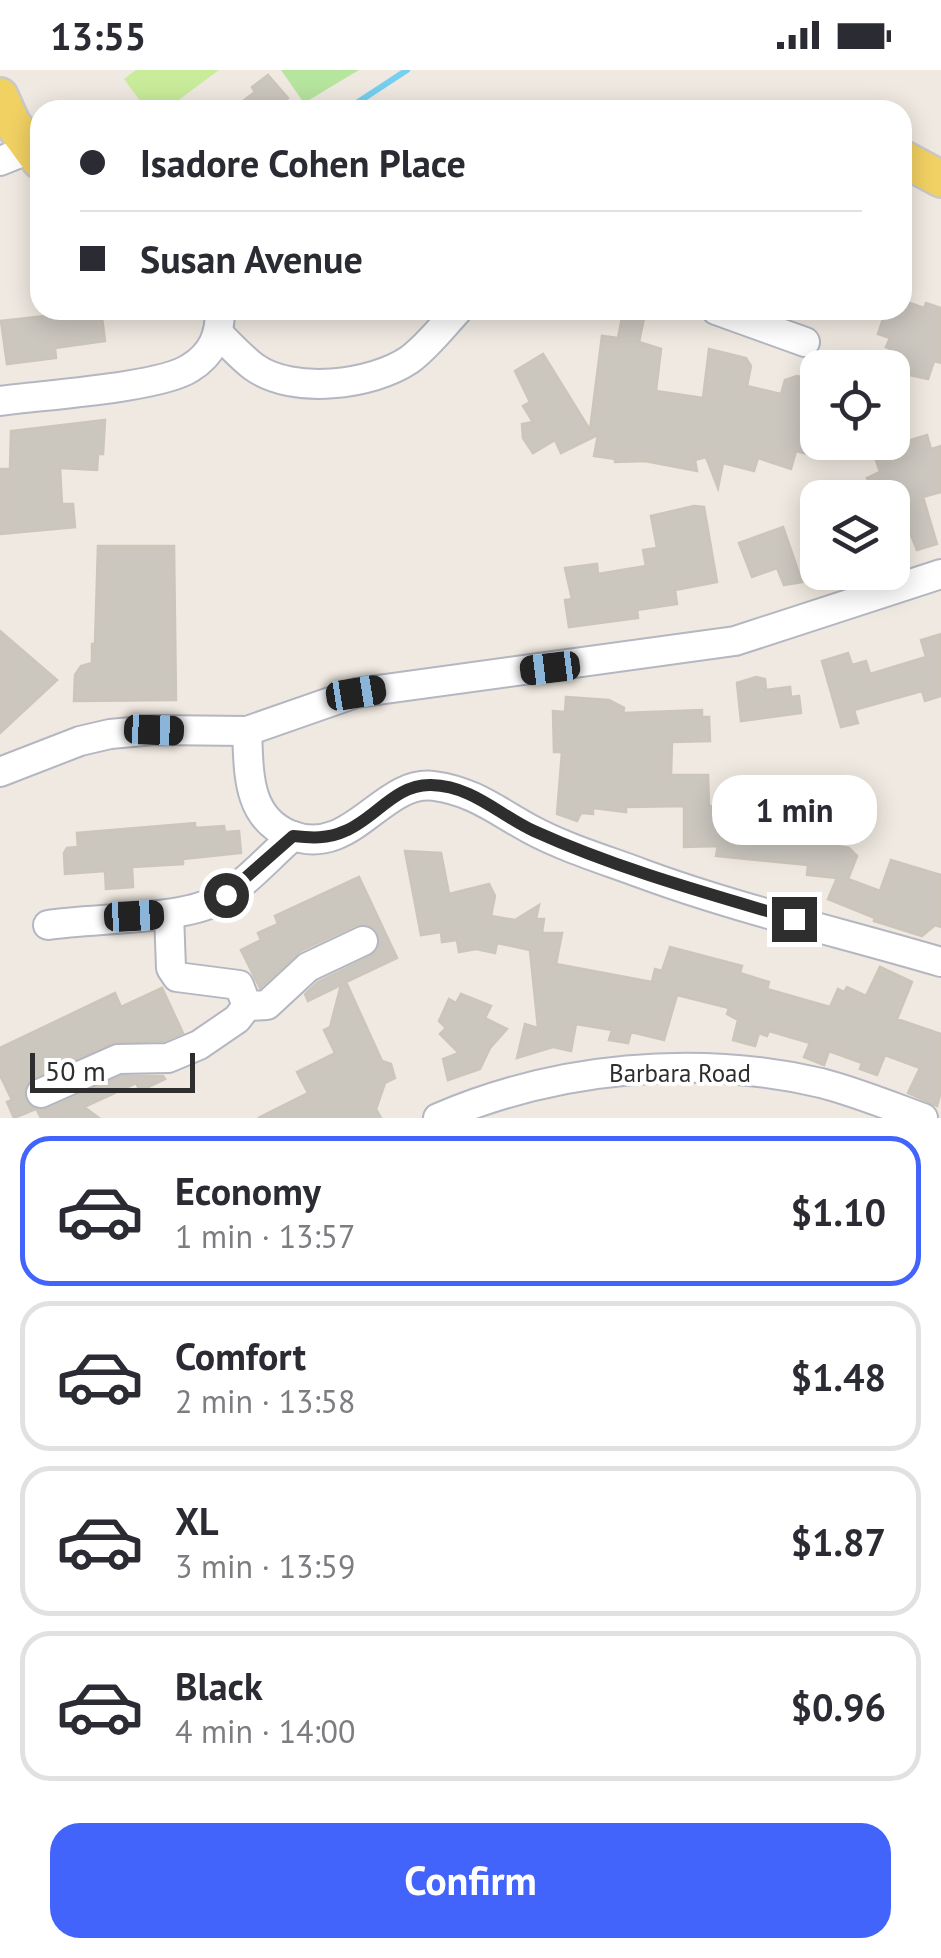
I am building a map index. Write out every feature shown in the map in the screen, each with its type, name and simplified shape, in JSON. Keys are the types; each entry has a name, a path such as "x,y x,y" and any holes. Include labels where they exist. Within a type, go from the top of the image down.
{"main road":[{"path":"0,96 23,157"},
{"path":"912,163 941,179"}],"street":[{"path":"0,400 173,377 198,362 220,323 257,369 292,380 356,383 412,358 448,320"},
{"path":"744,320 805,342"},
{"path":"0,772 80,740 110,734 247,731 356,693 735,641 941,574"},
{"path":"247,731 252,794 261,813 293,836 318,838 344,832 403,791 428,785 453,789 482,798 530,829 648,876 941,962"},
{"path":"48,925 168,914 211,904 293,836"},
{"path":"168,914 170,968 178,977 239,984 247,1006"},
{"path":"41,1093 118,1059 168,1058 199,1045 237,1019 247,1006 266,1005 308,967 363,940"},
{"name":"Barbara Road","path":"438,1118 510,1091 557,1080 606,1072 719,1070 823,1084 923,1118"}],"green space":[{"path":"136,70 219,70 178,100 140,100 124,79"},
{"path":"281,70 359,70 309,100 302,100"}],"building":[{"path":"268,75 288,98 244,100 255,92 252,87"},
{"path":"912,304 941,308 941,363 934,361 928,379 910,375 910,350 886,347 890,338 878,334 883,320 912,320"},
{"path":"102,320 105,341 55,348 56,358 7,364 1,321"},
{"path":"622,320 644,320 639,342 661,349 656,391 703,398 709,349 746,358 751,366 747,386 781,394 785,380 800,377 800,452 796,451 791,469 758,458 754,471 723,463 718,488 706,457 695,460 697,471 645,461 615,462 594,456 598,435 561,453 555,440 533,453 523,438 522,424 533,422 523,406 530,402 515,371 543,354 590,430 602,336 618,338"},
{"path":"105,420 103,454 98,454 97,470 60,468 62,504 73,504 75,527 0,534 0,469 10,469 11,431"},
{"path":"927,435 931,449 941,446 941,492 923,497 937,544 917,550 910,533 910,480 867,478 880,472 876,460 910,460 910,440"},
{"path":"704,507 717,582 675,590 677,604 637,610 638,618 569,627 565,600 572,599 565,568 597,564 598,574 646,566 643,550 657,548 651,516"},
{"path":"783,527 800,582 784,585 777,568 752,577 739,543"},
{"path":"98,546 174,546 176,700 74,701 75,675 81,666 92,663 95,644"},
{"path":"0,631 57,680 0,733"},
{"path":"941,634 941,696 925,701 922,691 854,710 858,723 841,727 822,661 848,653 852,665 866,661 870,674 926,657 921,640"},
{"path":"756,677 765,679 766,690 790,687 791,697 799,696 801,713 741,721 737,683"},
{"path":"566,697 609,700 624,708 623,713 702,710 702,717 709,717 710,741 672,742 671,775 708,775 709,806 776,815 796,801 794,838 849,848 857,856 848,879 880,891 891,860 941,875 941,927 935,925 922,936 874,921 875,918 828,899 837,878 807,875 808,865 716,856 718,846 684,847 684,806 626,807 626,812 593,808 593,814 581,813 577,821 557,814 562,752 554,752 553,711 565,712"},
{"path":"195,823 195,828 224,826 225,832 239,831 241,853 183,859 183,864 132,867 133,887 106,889 105,871 65,874 64,853 67,848 78,847 77,833"},
{"path":"405,851 441,853 449,894 489,884 495,896 491,916 515,920 539,905 536,919 544,919 542,933 562,933 556,964 652,982 655,969 662,971 670,947 742,966 740,973 769,982 767,989 830,1007 838,989 844,992 847,987 866,996 880,967 912,982 897,1019 941,1034 941,1091 937,1106 908,1093 920,1068 885,1055 877,1075 860,1069 862,1063 829,1051 824,1065 804,1057 810,1043 769,1031 767,1036 759,1033 755,1046 733,1040 738,1020 727,1014 729,1008 677,995 664,1040 631,1032 628,1043 609,1040 612,1030 576,1024 571,1051 553,1047 517,1058 525,1024 538,1028 530,950 497,943 495,953 476,949 459,952 457,940 442,942 441,932 421,935"},
{"path":"359,877 397,958 346,982 382,1061 391,1064 395,1078 385,1083 376,1109 381,1118 258,1118 308,1093 297,1072 335,1053 324,1030 330,1027 341,985 308,1001 305,994 318,982 371,956 380,941 372,926 356,925 300,951 260,988 241,950 261,940 258,933 278,924 275,916"},
{"path":"162,988 183,1033 164,1041 112,1043 34,1077 24,1092 26,1101 36,1109 14,1118 7,1102 12,1100 0,1075 0,1048 115,993 121,1007"},
{"path":"461,994 491,1006 485,1018 507,1029 490,1048 480,1069 448,1080 443,1059 459,1053 440,1034 446,1028 439,1021 449,999 456,1003"},
{"path":"122,1076 165,1079 140,1091 136,1083 84,1107 99,1118 41,1118 37,1110 48,1109"}],"waterway":[{"path":"361,100 407,70"}],"route":[{"path":"226,895 293,836 318,838 344,832 403,791 428,785 482,798 530,829 648,876 794,919"}]}
